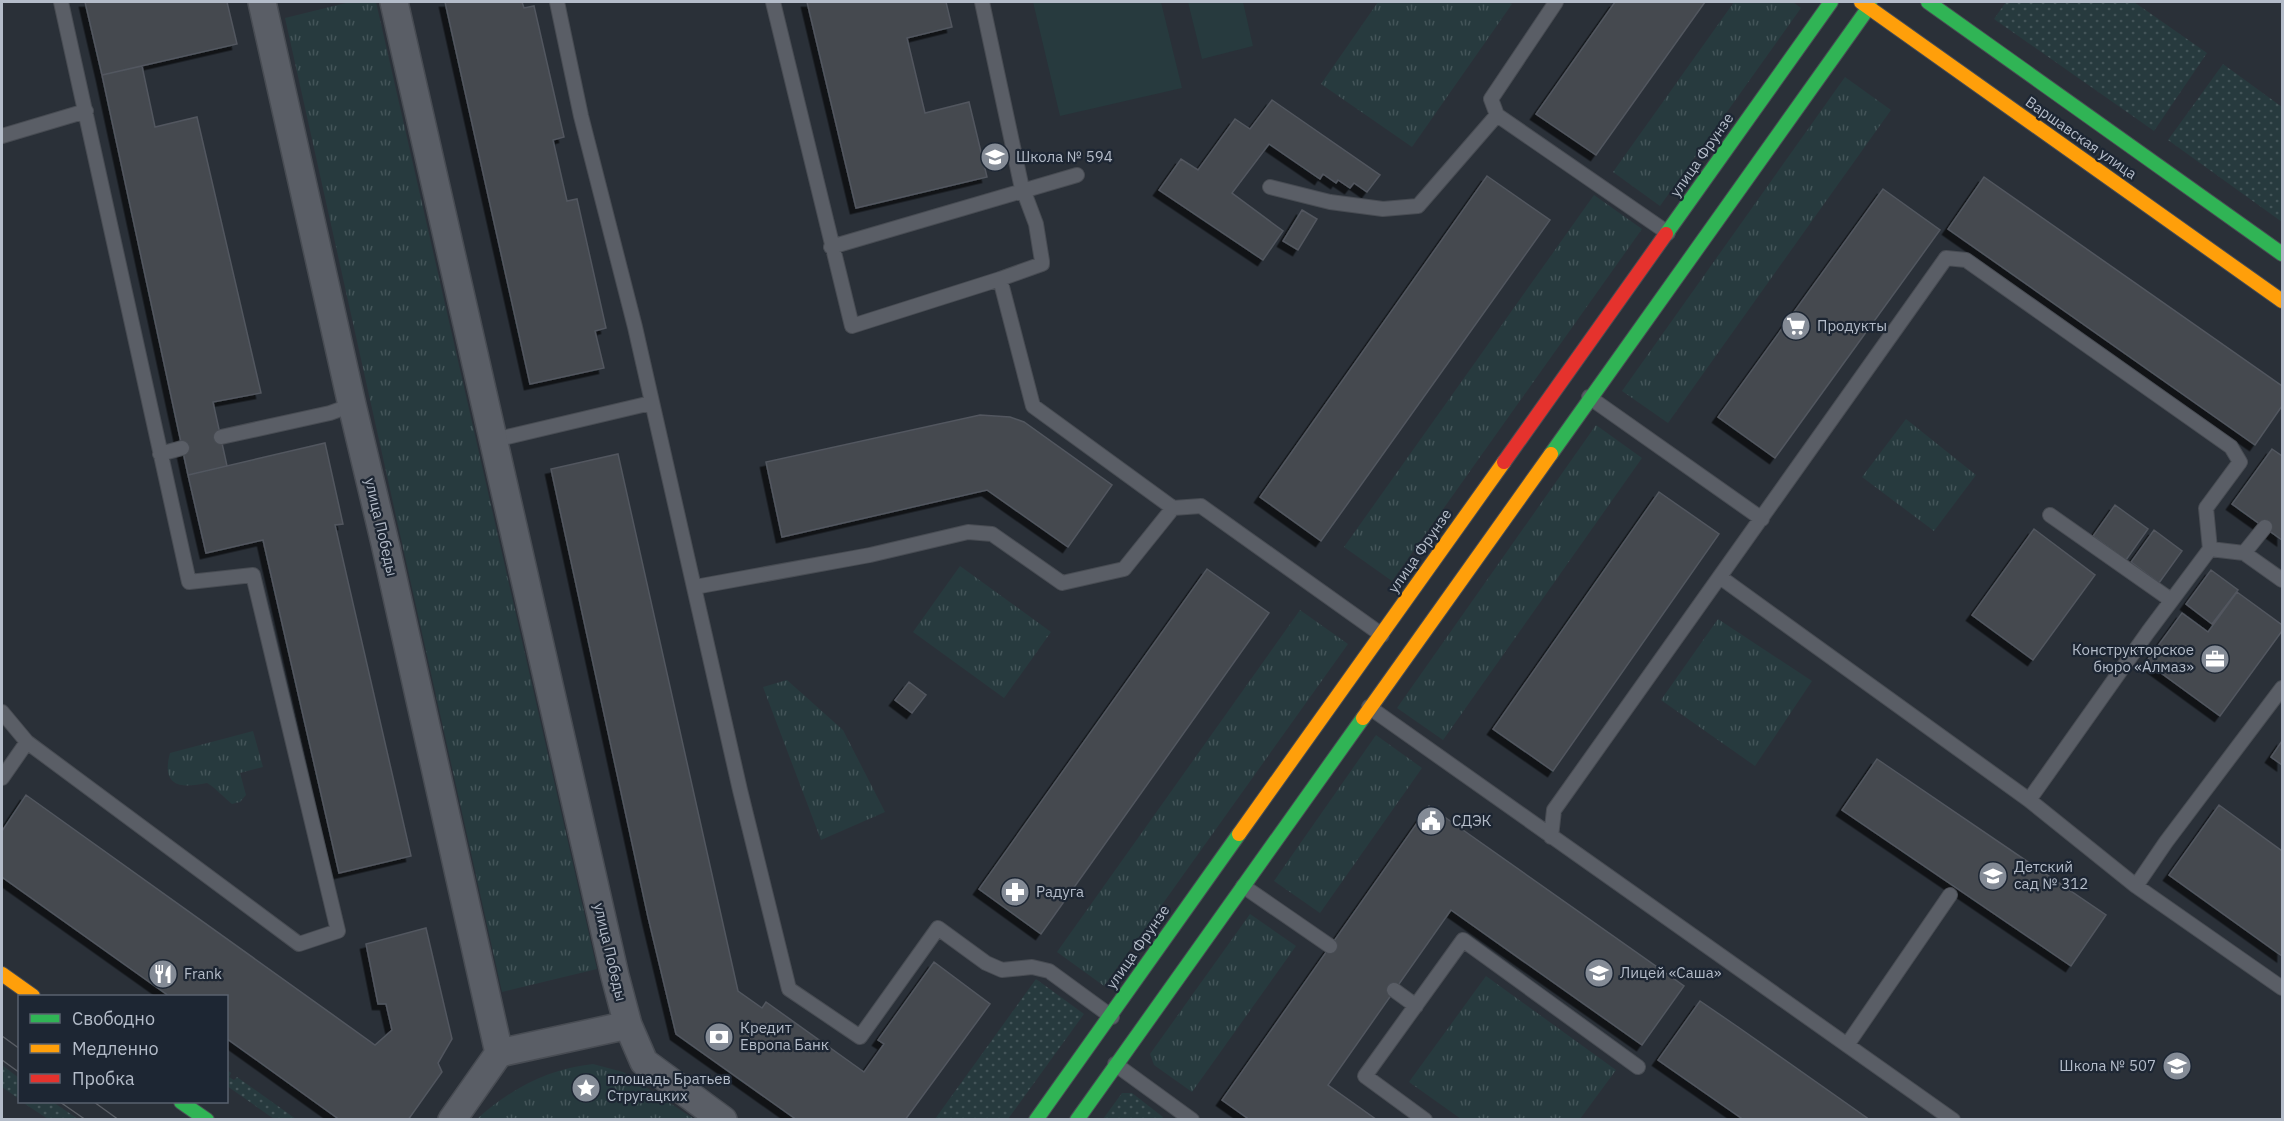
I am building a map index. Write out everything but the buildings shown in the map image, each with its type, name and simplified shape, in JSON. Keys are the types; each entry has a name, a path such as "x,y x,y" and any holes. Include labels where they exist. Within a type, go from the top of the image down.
{"street":[{"name":"улица Победы","path":"262,2 352,405 386,543 499,1053"},
{"name":"улица Победы","path":"394,2 612,964 628,1025"},
{"name":"улица Фрунзе","path":"1077,1119 1103,1055 1681,242 1831,2"},
{"name":"Варшавская улица","path":"1928,2 2283,254"},
{"name":"улица Фрунзе","path":"1036,1119 1103,1055 1681,242 1866,3"},
{"name":"Варшавская улица","path":"1866,3 2283,301"},
{"path":"2,974 32,995"},
{"path":"452,1119 499,1053 628,1025 644,1062 723,1119"},
{"path":"184,1103 207,1119"}],"lane":[{"path":"2,712 27,742 299,944 338,931 253,575 189,582 61,2"},
{"path":"557,2 580,116 635,327 740,790 789,989 860,1037 938,928 986,963 1002,970 1032,967 1049,971 1124,1025"},
{"path":"773,2 852,326 1042,264 1036,224 1023,190 982,2"},
{"path":"1556,2 1491,99 1497,115 1681,242"},
{"path":"2,136 86,111"},
{"path":"1270,187 1330,202 1383,208 1418,206 1497,115"},
{"path":"831,247 1077,176"},
{"path":"1551,837 1554,810 1946,258 1966,260 2231,447 2240,462 2206,508 2210,549 2171,600 2029,800"},
{"path":"1000,279 1033,406 1173,508 1201,506 1395,644"},
{"path":"1576,388 1762,519"},
{"path":"494,440 651,403"},
{"path":"221,437 330,413 352,405"},
{"path":"160,454 182,448"},
{"path":"695,587 870,555 968,532 992,534 1062,583 1124,569 1173,508"},
{"path":"2050,515 2171,600"},
{"path":"2244,553 2265,527"},
{"path":"2210,549 2244,553 2283,580"},
{"path":"1720,577 2029,800 2136,886 2283,988"},
{"path":"2136,886 2173,832 2283,688"},
{"path":"1356,698 1953,1119"},
{"path":"2,778 27,742"},
{"path":"1229,876 1330,946"},
{"path":"1847,1046 1950,895"},
{"path":"1425,1119 1365,1076 1463,940 1638,1067"},
{"path":"1394,990 1416,1006"},
{"path":"1103,1055 1192,1119"}],"green space":[{"path":"350,2 376,2 597,969 502,992 285,18"},
{"path":"1033,2 1161,2 1182,88 1060,116"},
{"path":"1188,2 1243,2 1253,46 1202,59"},
{"path":"1378,2 1508,2 1512,4 1412,147 1321,84"},
{"path":"1734,2 1793,2 1801,8 1660,206 1613,172"},
{"path":"2006,2 2134,2 2207,53 2154,131 1994,19"},
{"path":"2223,64 2282,107 2282,222 2168,140"},
{"path":"1845,77 1891,110 1668,423 1622,391"},
{"path":"1594,195 1642,229 1392,581 1344,547"},
{"path":"1906,419 1976,475 1934,531 1862,477"},
{"path":"1596,425 1642,458 1443,740 1397,708"},
{"path":"960,566 1051,632 1004,698 913,632"},
{"path":"1300,610 1348,644 1104,986 1057,952"},
{"path":"1718,619 1812,681 1755,766 1661,700"},
{"path":"787,680 843,730 885,812 821,840 763,687"},
{"path":"253,731 263,767 240,773 246,795 240,802 232,804 207,783 181,785 171,779 168,772 170,753"},
{"path":"1376,735 1422,768 1320,913 1274,881"},
{"path":"1250,914 1296,946 1192,1092 1154,1065 1150,1054"},
{"path":"1486,976 1616,1070 1580,1119 1461,1119 1409,1082"},
{"path":"1036,979 1084,1014 1008,1119 935,1119"},
{"path":"593,1064 623,1072 694,1119 477,1119 503,1098 545,1075"},
{"path":"2,1065 18,1077 18,1098 2,1087"},
{"path":"228,1071 231,1073 229,1077 234,1080 237,1077 296,1119 274,1119 228,1087"},
{"path":"1122,1093 1132,1093 1163,1117 1161,1120 1103,1119"},
{"path":"24,1103 54,1103 78,1119 48,1119"}],"tram line":[{"path":"2,1036 18,1048"},
{"path":"2,1060 18,1072"},
{"path":"61,1103 86,1120"},
{"path":"95,1103 119,1120"}],"traffic: fast":[{"path":"1666,234 1831,2"},
{"path":"1551,454 1869,7 1870,2"},
{"path":"1928,2 2282,254"},
{"path":"1077,1120 1363,718"},
{"path":"1036,1120 1239,834"},
{"path":"182,1103 207,1120"}],"traffic: slow":[{"path":"1861,2 2282,301"},
{"path":"1363,718 1551,454"},
{"path":"1239,834 1504,462"},
{"path":"2,974 32,995"}],"traffic: jam":[{"path":"1504,462 1666,234"}],"place":[{"name":"Школа № 594","path":"995,157"},
{"name":"Продукты","path":"1796,326"},
{"name":"Конструкторское бюро «Алмаз»","path":"2215,659"},
{"name":"СДЭК","path":"1431,821"},
{"name":"Детский сад № 312","path":"1993,876"},
{"name":"Радуга","path":"1015,892"},
{"name":"Лицей «Саша»","path":"1599,973"},
{"name":"Frank","path":"163,974"},
{"name":"Кредит Европа Банк","path":"719,1037"},
{"name":"Школа № 507","path":"2177,1066"},
{"name":"площадь Братьев Стругацких","path":"586,1088"}]}
